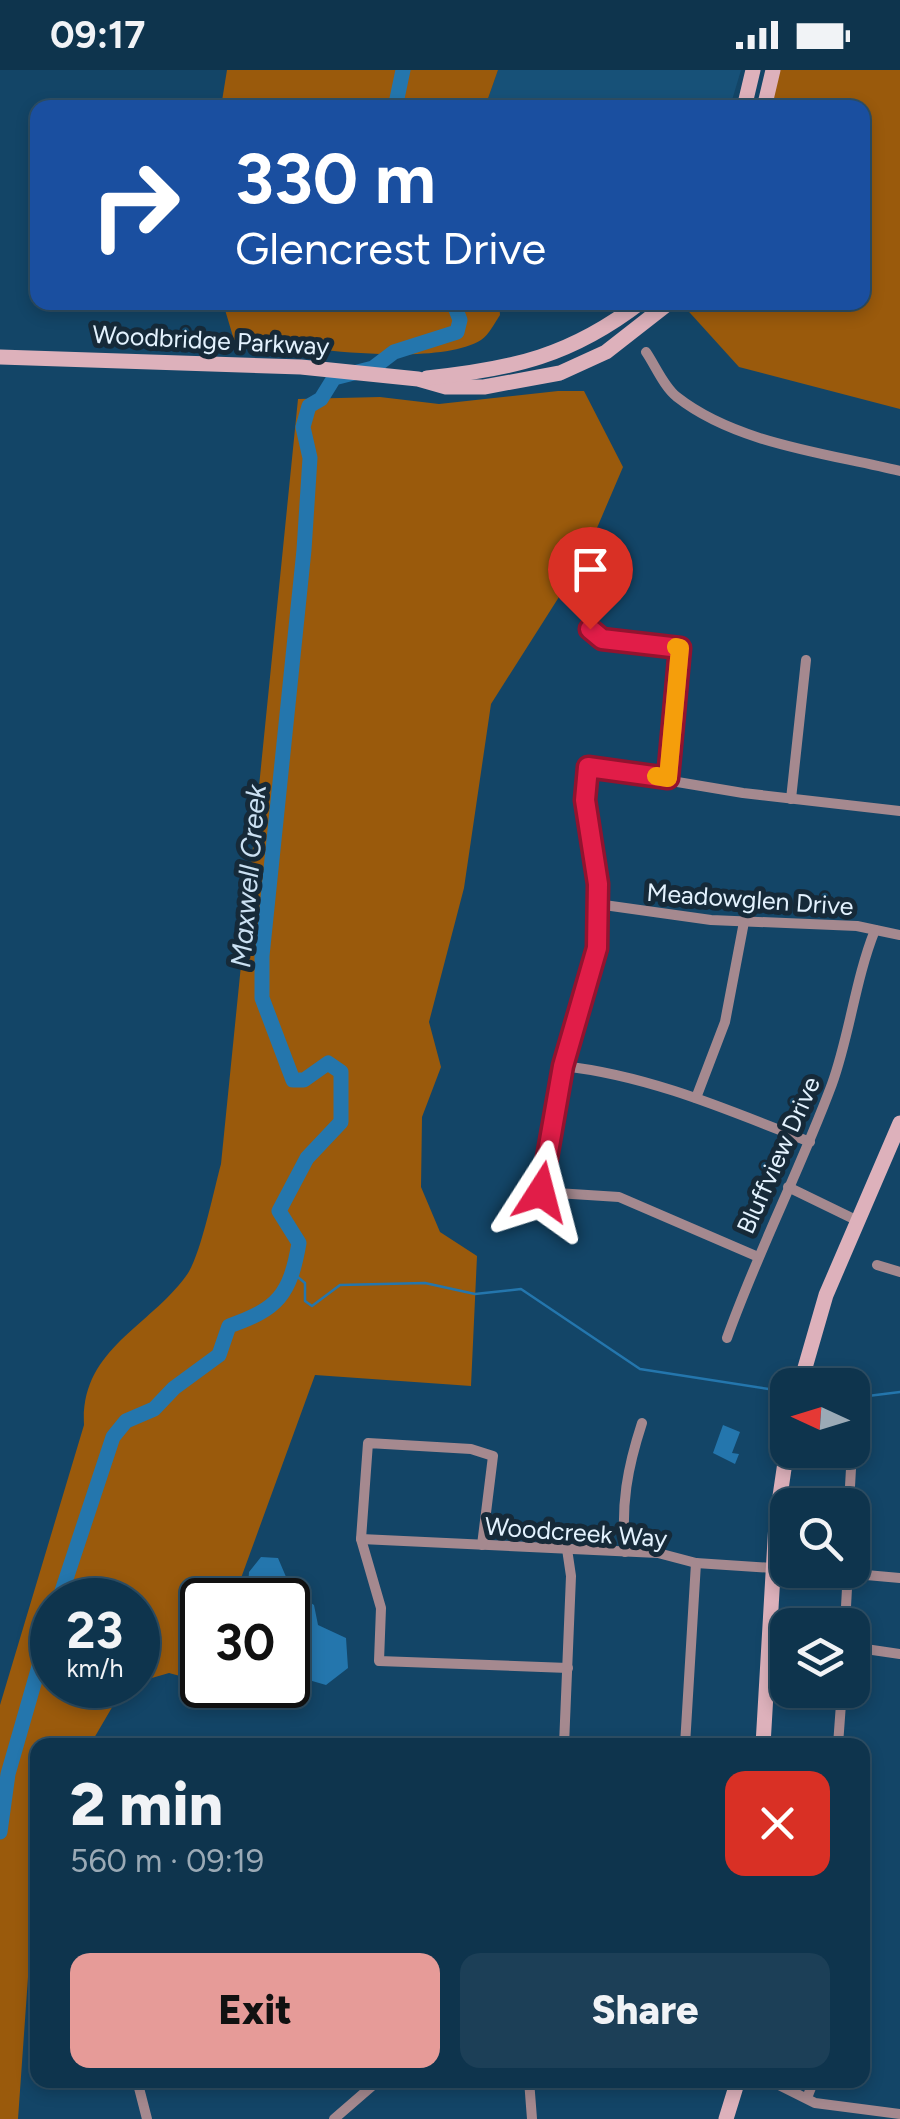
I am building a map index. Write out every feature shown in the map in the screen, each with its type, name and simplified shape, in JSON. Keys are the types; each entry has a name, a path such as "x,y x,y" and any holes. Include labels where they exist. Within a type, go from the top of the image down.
{"main road":[{"path":"746,100 753,70"},
{"path":"766,100 774,70"},
{"name":"Woodbridge Parkway","path":"418,379 475,374 560,353 606,330 631,310"},
{"name":"Woodbridge Parkway","path":"0,356 301,367 418,379 446,387 484,387 560,373 636,333 661,310"},
{"path":"805,1368 826,1294 898,1133"},
{"path":"764,1738 778,1588"},
{"path":"726,2119 736,2088"}],"street":[{"path":"646,352 674,396 708,418 736,429 900,472"},
{"path":"590,629 602,639 680,648 668,778"},
{"path":"791,799 806,660"},
{"path":"756,1256 619,1197 541,1192 563,1066 597,948 597,904 585,800 588,767 791,799 900,811"},
{"name":"Meadowglen Drive","path":"597,904 900,935"},
{"path":"696,1098 725,1022 744,922"},
{"name":"Bluffview Drive","path":"728,1338 756,1256 810,1142 835,1074 875,930"},
{"path":"563,1066 637,1077 810,1142"},
{"path":"788,1187 858,1221"},
{"path":"877,1266 900,1272"},
{"path":"626,1552 621,1505 626,1472 642,1424"},
{"path":"482,1545 492,1456 471,1449 368,1443 361,1539 381,1608 378,1661 568,1668"},
{"name":"Woodcreek Way","path":"361,1539 658,1553 696,1564 770,1568"},
{"path":"564,1738 567,1549"},
{"path":"685,1738 696,1564"},
{"path":"870,1574 900,1578"},
{"path":"870,1650 900,1654"},
{"path":"839,1738 841,1708"},
{"path":"140,2088 148,2119"},
{"path":"334,2119 370,2088"},
{"path":"530,2088 532,2119"},
{"path":"786,2088 838,2108 900,2114"},
{"path":"807,2098 811,2088"}],"shaded area":[{"path":"227,70 498,70 487,100 222,100"},
{"path":"498,70 741,70 732,100 487,100"},
{"path":"778,70 900,70 900,409 739,367 687,310 870,310 870,100 771,100"},
{"path":"225,310 500,310 481,340 459,349 430,353 361,353 234,340"},
{"path":"584,391 623,467 585,556 491,704 464,888 429,1022 441,1067 422,1117 421,1187 440,1232 477,1256 471,1386 315,1375 241,1578 180,1578 180,1676 160,1676 160,1578 38,1578 84,1425 93,1377 119,1342 186,1276 201,1240 221,1164 298,399 380,397 439,404"},
{"path":"723,1425 740,1432 732,1453 739,1454 735,1464 713,1453"},
{"path":"261,1557 278,1558 286,1578 249,1578"},
{"path":"310,1602 318,1625 346,1638 348,1668 326,1685 310,1680"},
{"path":"30,1605 30,1708 112,1708 94,1738 30,1738 30,1949 18,2119 0,2119 0,1705"}],"waterway":[{"name":"Maxwell Creek","path":"397,100 403,70"},
{"name":"Maxwell Creek","path":"66,1578 113,1437 126,1421 154,1409 174,1388 219,1355 229,1326 270,1306 286,1288 299,1243 279,1211 307,1158 341,1122 341,1072 328,1063 304,1080 293,1080 262,998 262,956 304,550 310,458 303,427 309,406 321,399 334,378 373,368 394,352 457,332 460,320 456,310"},
{"path":"294,1274 305,1283 305,1301 312,1306 340,1285 425,1283 475,1294 521,1289 640,1369 770,1389"},
{"path":"870,1396 900,1392"},
{"name":"Maxwell Creek","path":"0,1832 8,1774 30,1698"}],"slow traffic":[{"path":"656,776 668,778 680,648 676,647"}],"route":[{"path":"541,1192 563,1066 597,948 598,884 585,800 588,767 668,778 680,648 602,639 590,629"}]}
